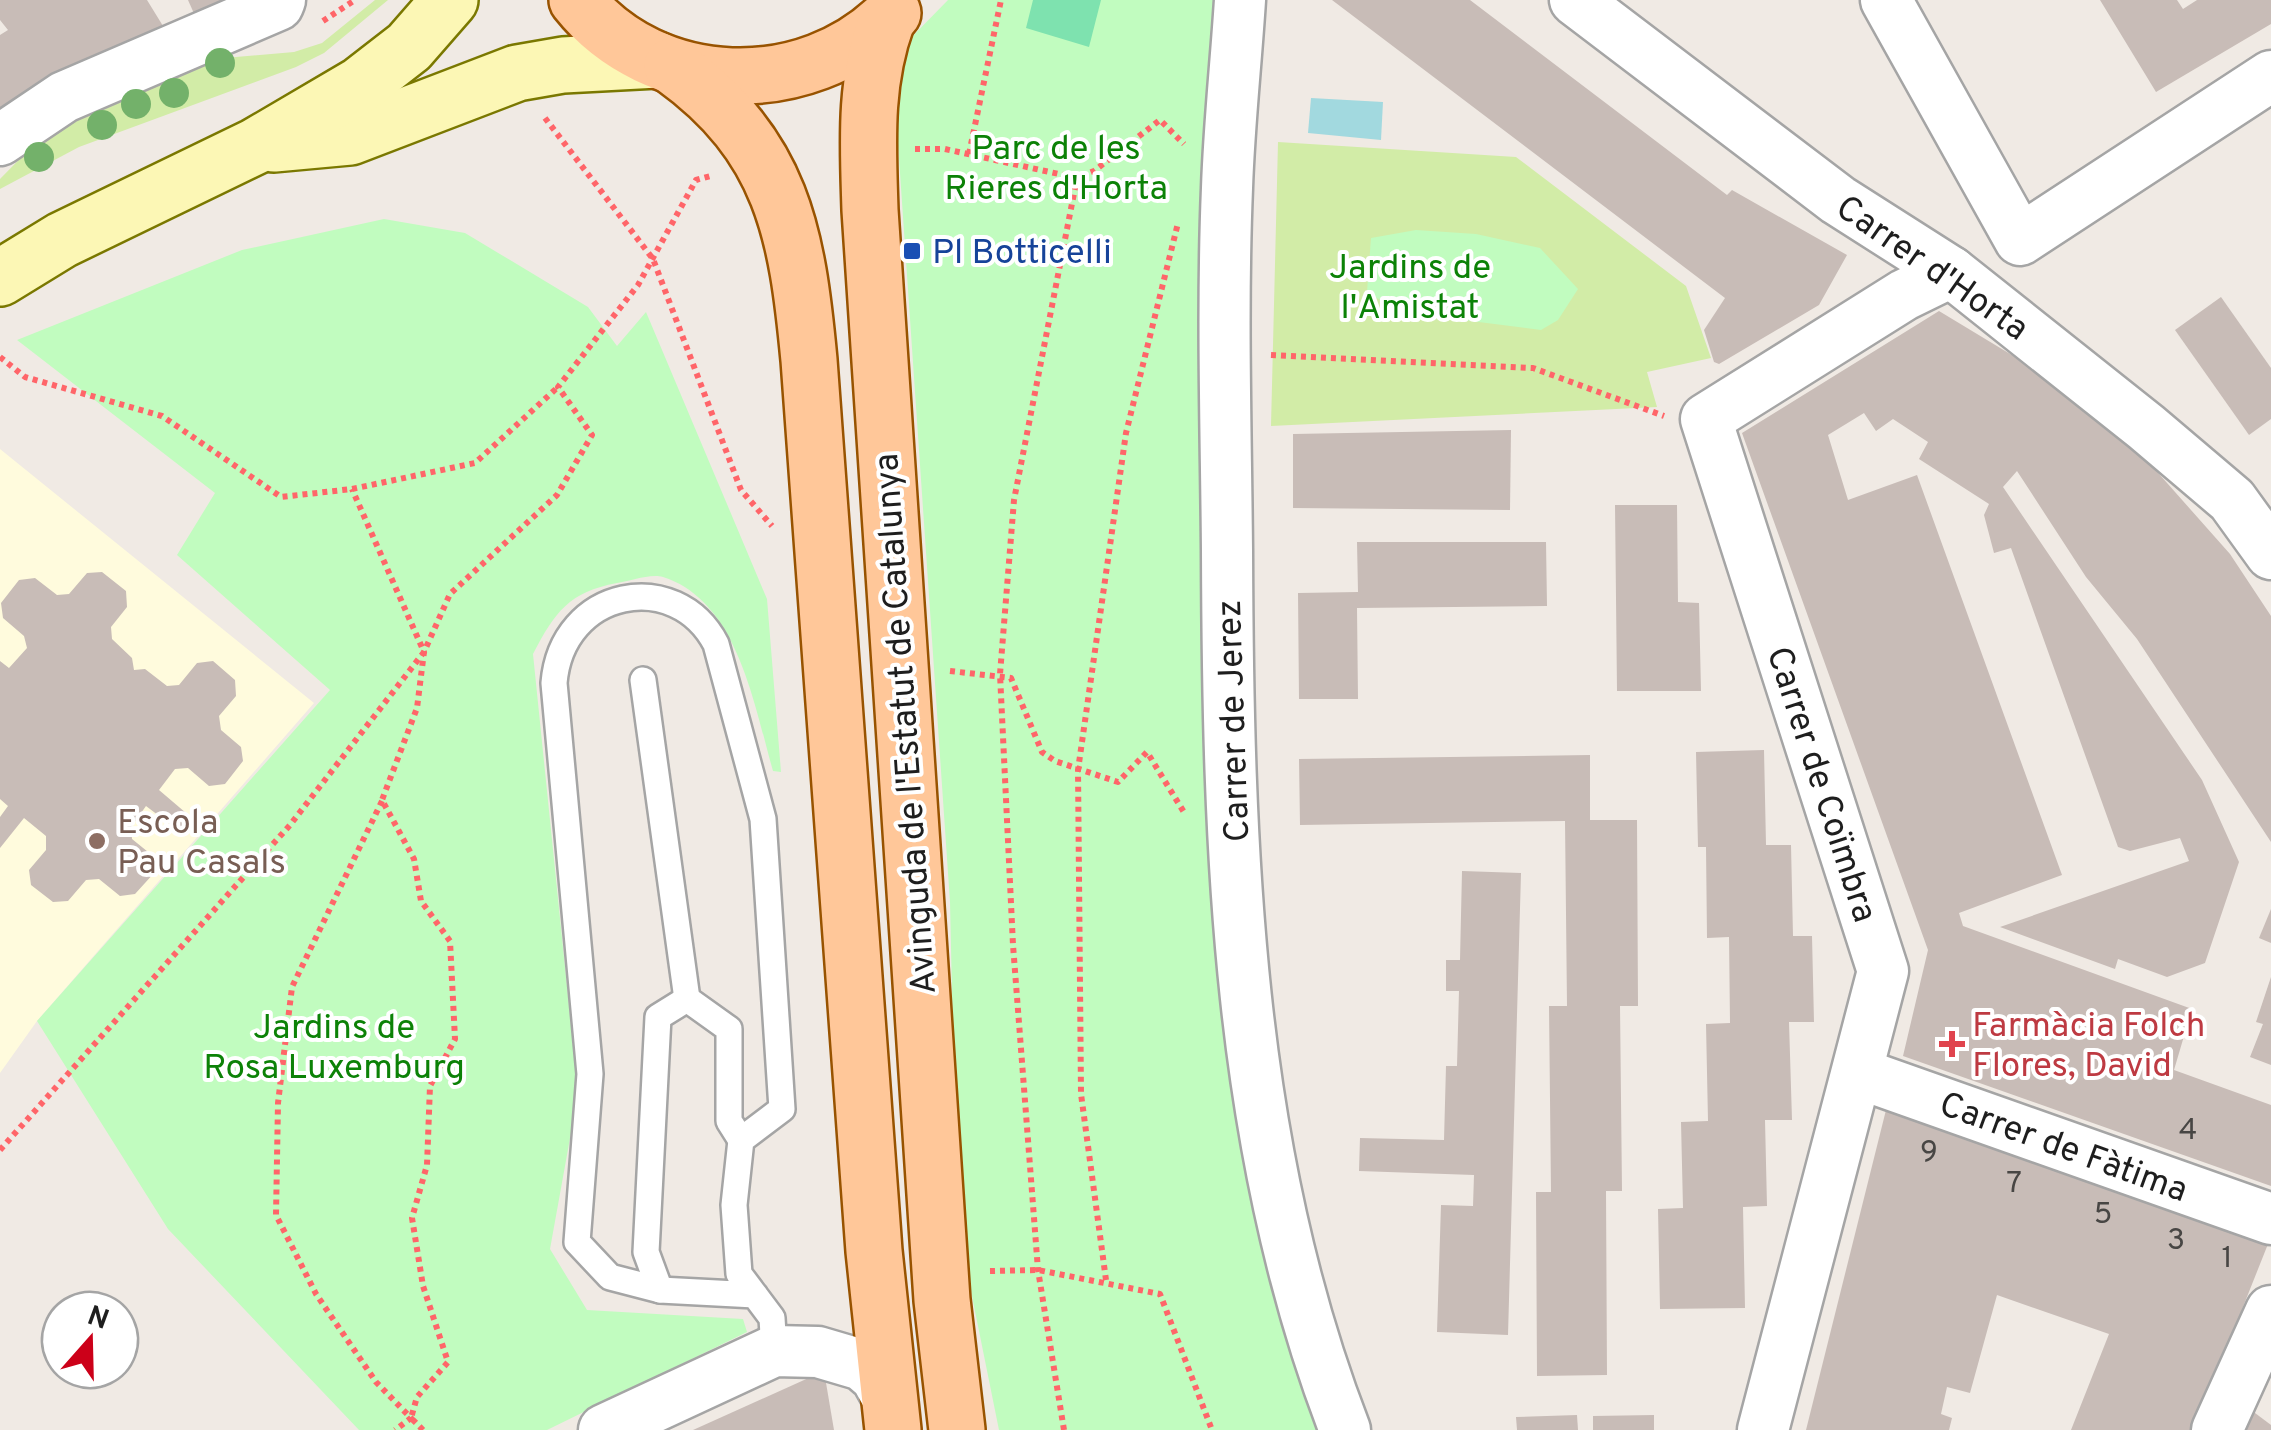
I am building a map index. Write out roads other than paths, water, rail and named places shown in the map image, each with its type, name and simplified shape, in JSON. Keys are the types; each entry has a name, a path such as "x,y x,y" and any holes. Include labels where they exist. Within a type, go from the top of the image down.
{"main road":[{"path":"577,0 619,40 665,63 717,77 786,73 822,61 896,10"},
{"name":"Avinguda de l'Estatut de Catalunya","path":"896,10 872,63 868,95 870,210 941,1287 956,1430"},
{"name":"Avinguda de l'Estatut de Catalunya","path":"665,63 704,88 744,134 784,205 796,246 810,360 889,1412"}],"street":[{"path":"0,140 64,97 278,5 280,0"},
{"path":"0,278 62,240 256,146 360,85 409,47 450,0"},
{"name":"Carrer de Jerez","path":"1240,0 1226,189 1228,678 1240,926 1253,1057 1275,1195 1345,1430"},
{"name":"Carrer d'Horta","path":"1575,0 1838,200 1952,272 2232,500 2271,554"},
{"path":"1886,0 2020,240 2271,76"},
{"path":"256,146 350,137 517,73 563,65 665,63"},
{"name":"Carrer de Coïmbra","path":"1764,1430 1884,971 1706,419 1904,296 1952,272"},
{"name":"Carrer de Fàtima","path":"1858,1073 2271,1220"},
{"path":"2217,1430 2257,1387 2271,1311"},
{"path":"604,1430 774,1352 818,1352 862,1365 876,1377 889,1412"}],"lane":[{"path":"741,1140 782,1109 764,820 716,644 705,622 667,601 625,599 597,606 579,619 556,657 555,670 590,1074 576,1242 610,1277 660,1290 756,1295"},
{"path":"642,680 687,999 729,1029 729,1121 741,1140 734,1205 739,1274 772,1318 774,1352"},
{"path":"660,1290 646,1252 658,1017 687,999"}],"water":[{"path":"1311,98 1383,102 1381,140 1308,133"}],"place":[{"name":"Pl Botticelli","path":"912,251"},
{"name":"Escola Pau Casals","path":"97,841"},
{"name":"Farmàcia Folch Flores, David","path":"1952,1044"}],"park label":[{"name":"Parc de les Rieres d'Horta","path":"1056,167"},
{"name":"Jardins de l'Amistat","path":"1410,286"},
{"name":"Jardins de Rosa Luxemburg","path":"334,1046"}]}
